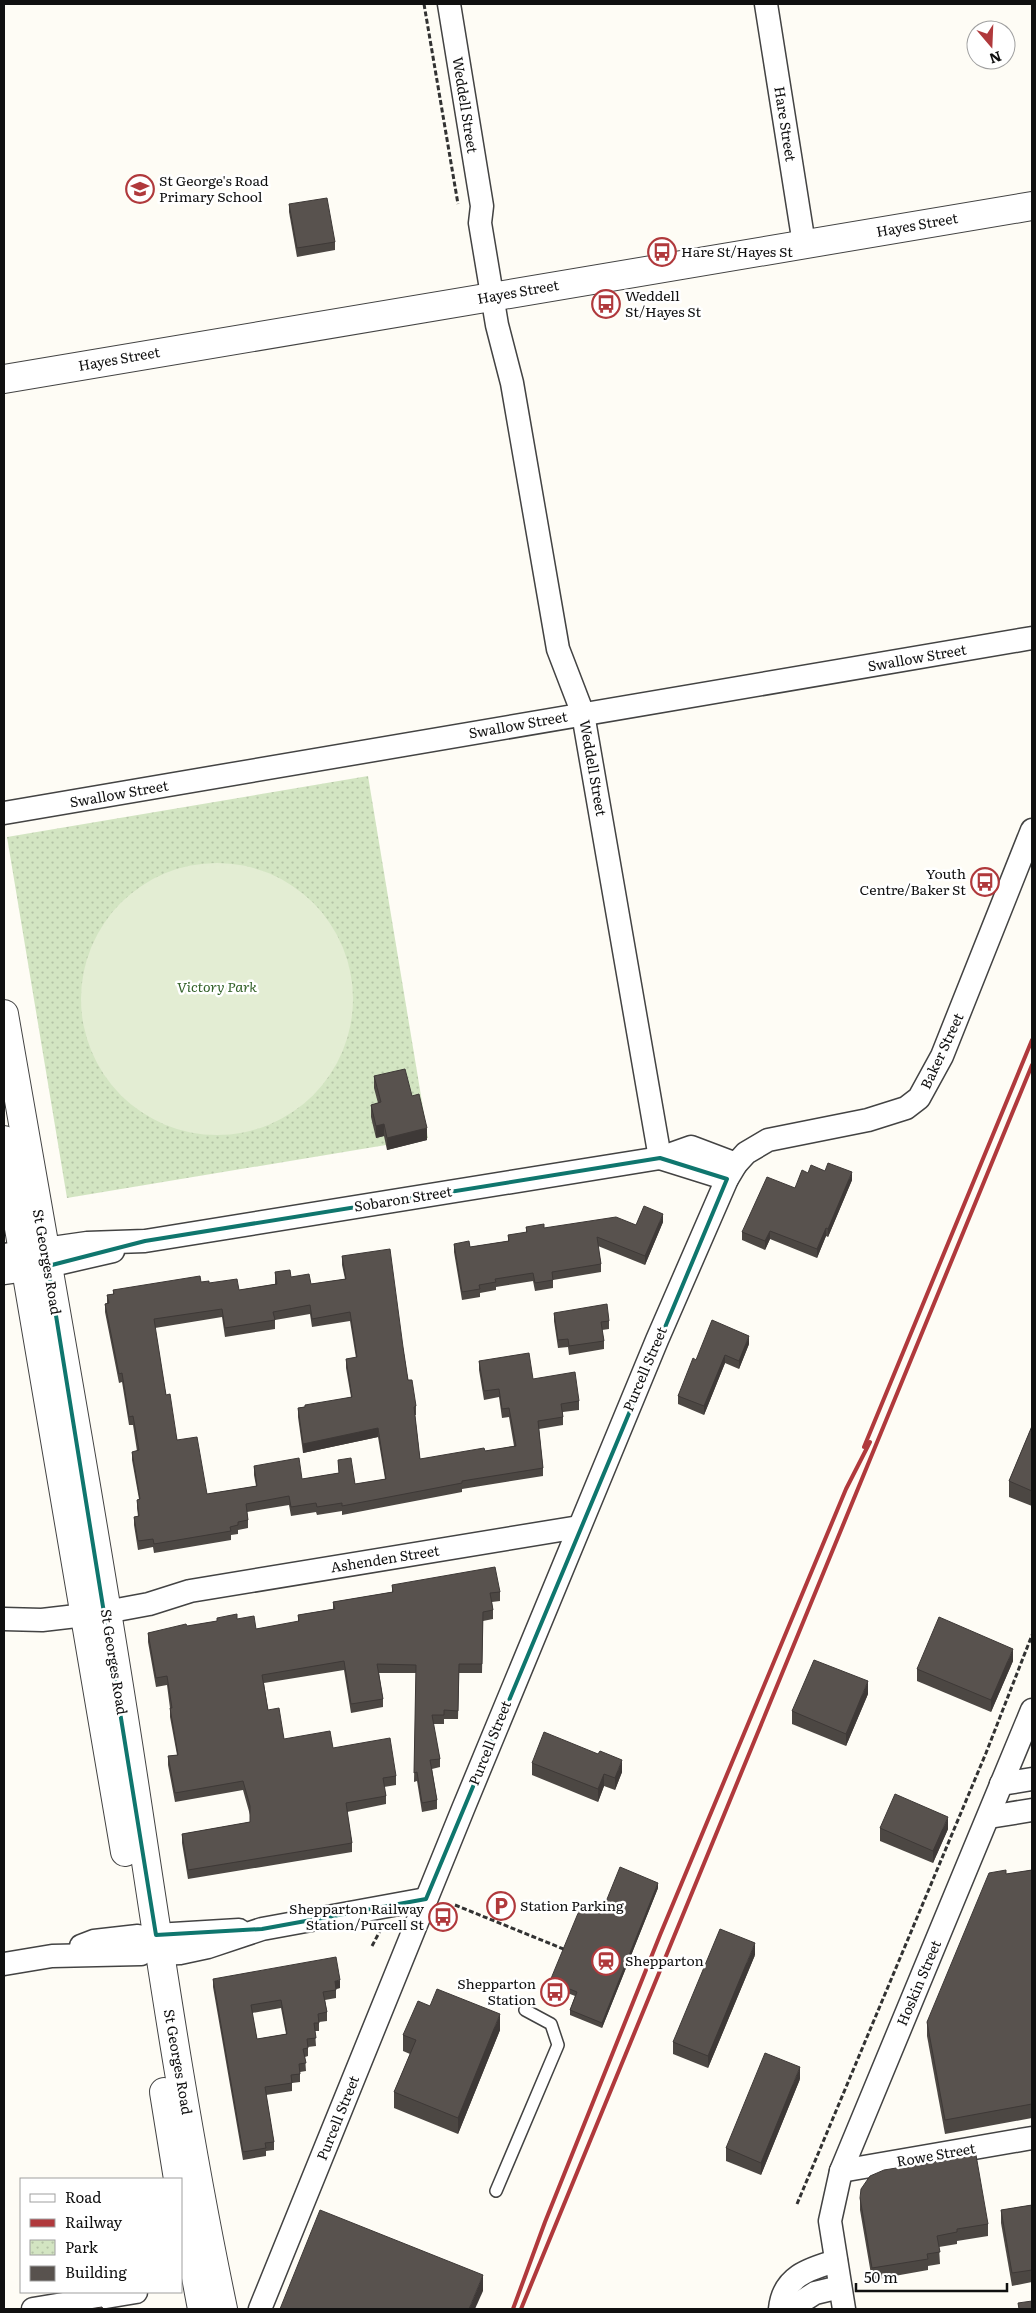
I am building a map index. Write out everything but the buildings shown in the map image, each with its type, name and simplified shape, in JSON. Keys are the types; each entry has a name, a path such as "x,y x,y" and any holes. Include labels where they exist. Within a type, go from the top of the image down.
{"street":[{"name":"Weddell Street","path":"449,4 482,206 491,220 498,296 509,323 512,383 558,649 583,714 660,1158"},
{"name":"Hare Street","path":"766,4 804,244"},
{"name":"Hayes Street","path":"4,379 1032,206"},
{"name":"Swallow Street","path":"4,813 1032,638"},
{"name":"Baker Street","path":"732,1171 751,1149 768,1140 868,1120 906,1108 919,1098 942,1056 1032,830"},
{"name":"St Georges Road","path":"4,1014 13,1151 24,1261 50,1351 94,1606 132,1833 202,2309"},
{"name":"Sobaron Street","path":"24,1261 87,1243 145,1241 660,1158 691,1147 732,1171"},
{"name":"Purcell Street","path":"260,2309 579,1527 732,1171"},
{"name":"Ashenden Street","path":"94,1606 146,1590 190,1591 579,1527"},
{"name":"Hoskin Street","path":"844,2309 830,2221 841,2171 1032,1710"},
{"path":"1000,1784 1032,1779"},
{"path":"989,1817 1032,1810"},
{"path":"4,1964 52,1956 94,1941 148,1945 205,1931 262,1929 426,1899"},
{"name":"St Georges Road","path":"148,1945 178,2178"},
{"name":"Rowe Street","path":"841,2171 1032,2138"},
{"name":"St Georges Road","path":"182,2202 198,2281 223,2309"},
{"path":"780,2309 787,2285 799,2274 836,2261"},
{"path":"790,2309 815,2292 840,2287"},
{"path":"33,2309 130,2293"}],"lane":[{"path":"496,2191 558,2045 551,2024 525,2010"}],"path":[{"path":"424,4 459,208"},
{"path":"798,2204 986,1753 1032,1634"},
{"path":"455,1905 571,1952"}],"highlighted area":[{"path":"660,1158 727,1179 426,1899 262,1929 156,1935 48,1266 145,1241"}],"green space":[{"name":"Victory Park","path":"368,776 428,1138 67,1198 7,837"},
{"path":"204,863 230,863 244,865 269,873 293,886 313,903 330,923 343,947 351,972 353,999 351,1026 343,1051 330,1075 313,1095 293,1112 269,1125 244,1133 204,1135 177,1129 153,1119 131,1104 112,1085 97,1063 87,1039 81,1012 81,986 87,959 97,935 112,913 131,894 153,879 177,869"}],"railway":[{"path":"864,1447 1032,1040"},
{"path":"521,2309 1032,1065"},
{"path":"513,2309 545,2222 660,1935 846,1489 870,1442"}],"place":[{"name":"St George's Road Primary School","path":"140,189"},
{"name":"Hare St/Hayes St","path":"662,252"},
{"name":"Weddell St/Hayes St","path":"606,304"},
{"name":"Youth Centre/Baker St","path":"985,882"},
{"name":"Station Parking","path":"501,1906"},
{"name":"Shepparton Railway Station/Purcell St","path":"443,1917"},
{"name":"Shepparton","path":"606,1961"},
{"name":"Shepparton Station","path":"555,1992"}]}
